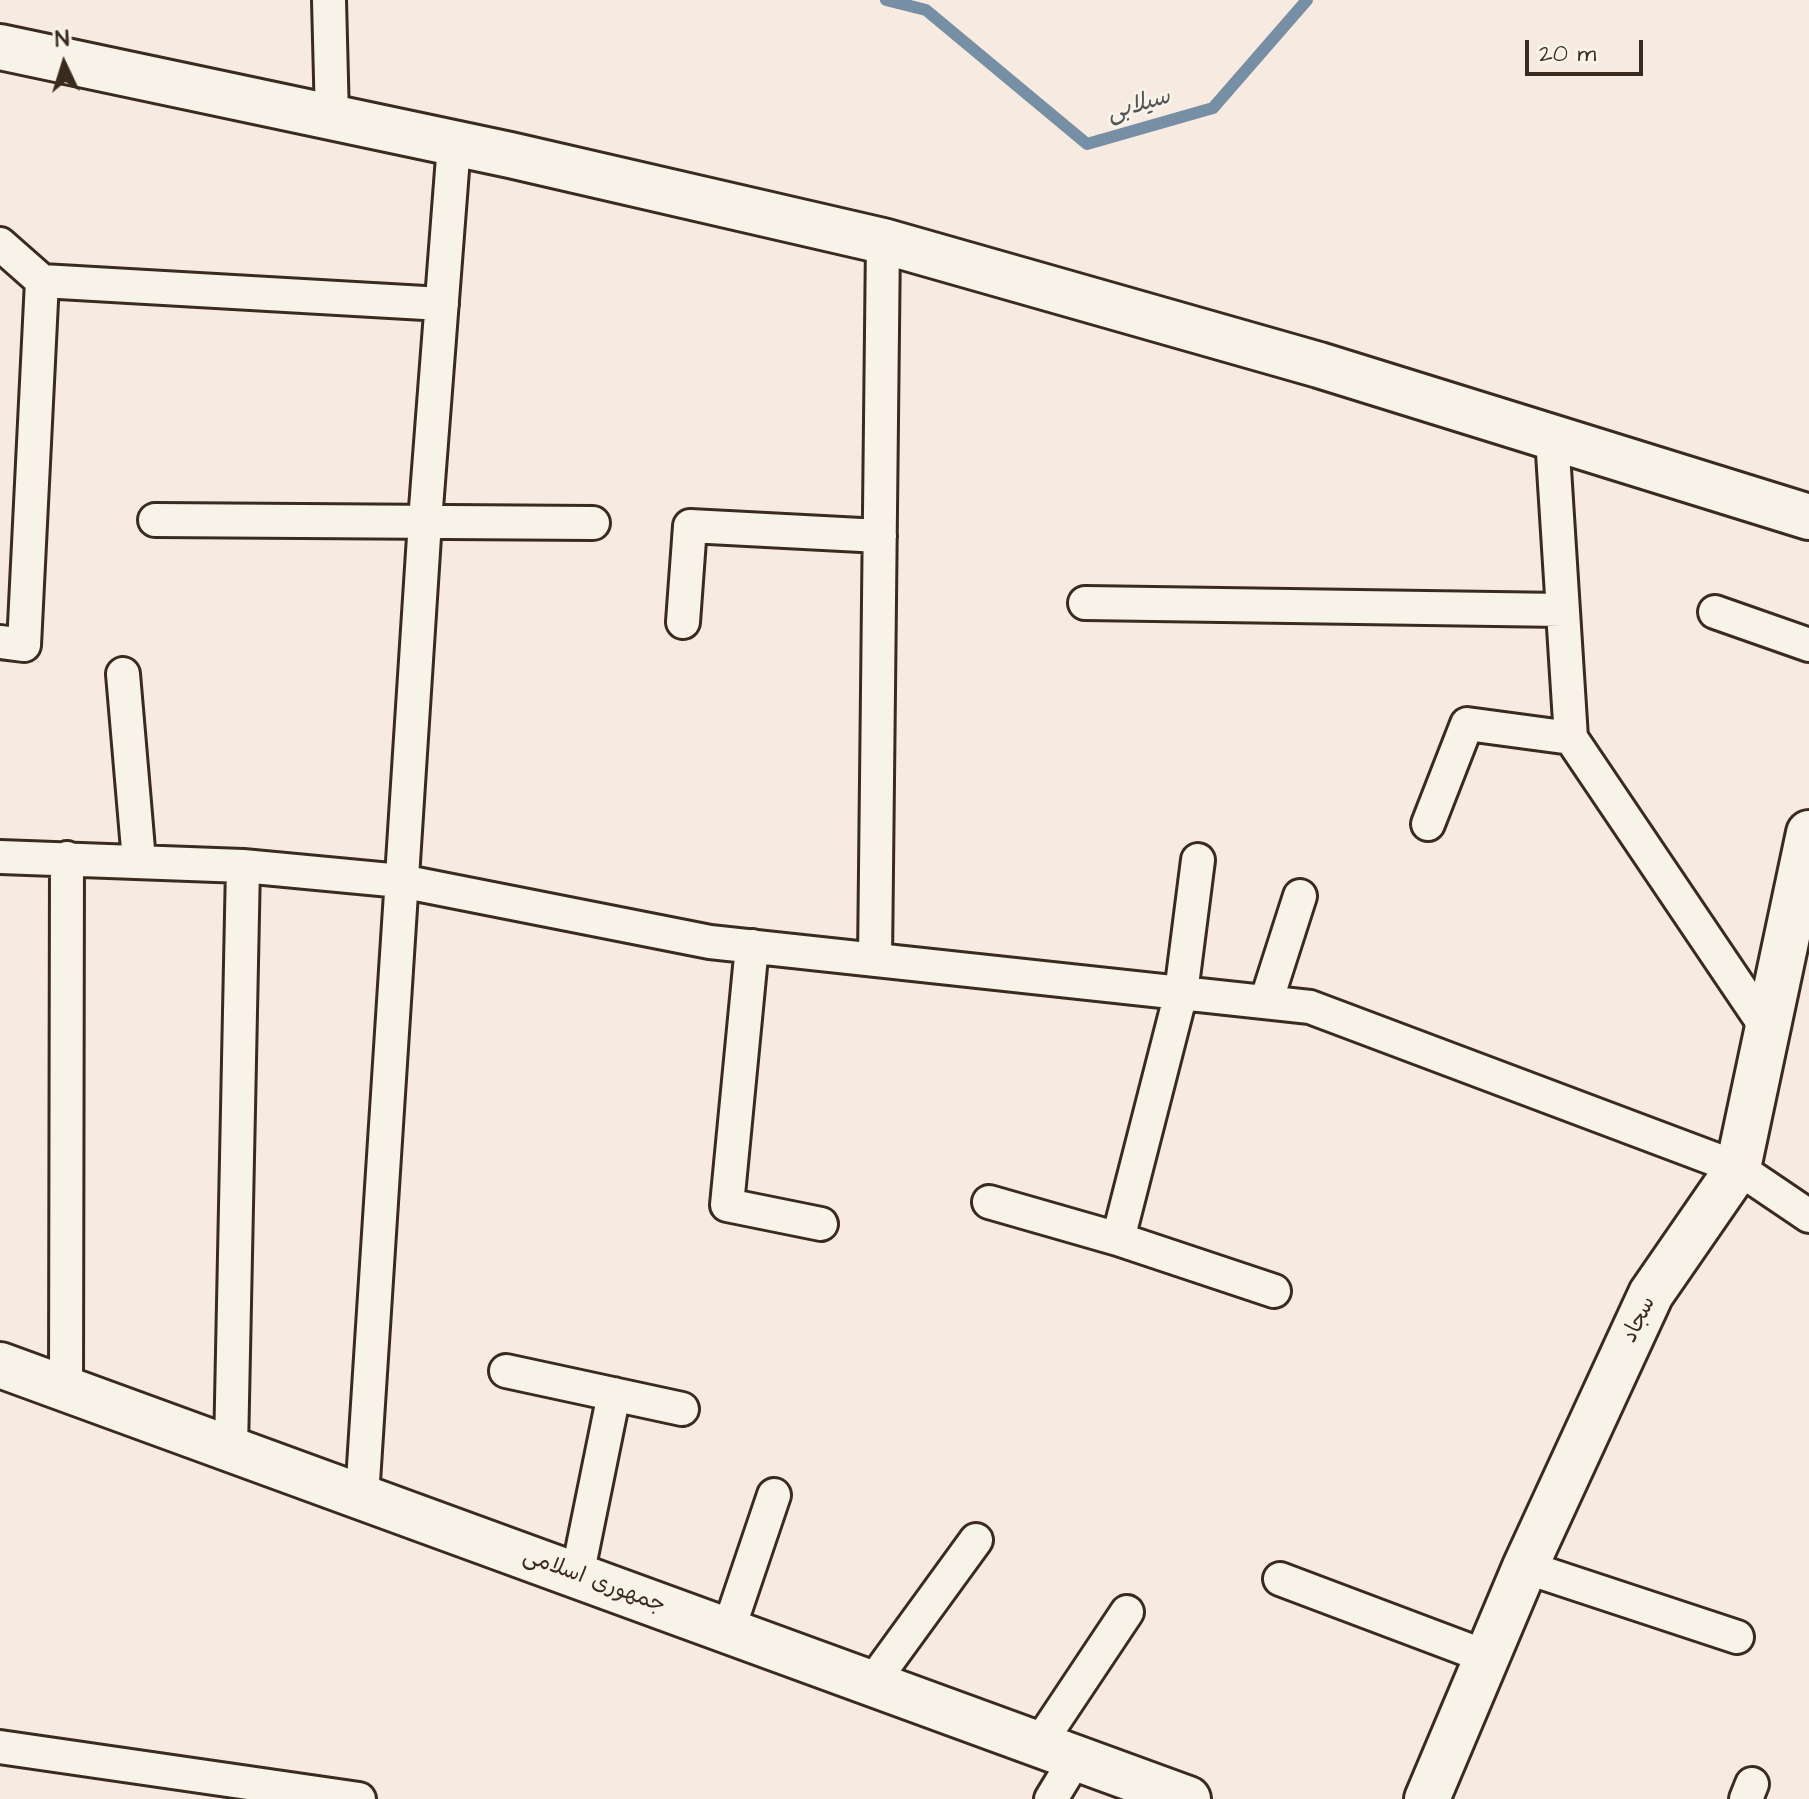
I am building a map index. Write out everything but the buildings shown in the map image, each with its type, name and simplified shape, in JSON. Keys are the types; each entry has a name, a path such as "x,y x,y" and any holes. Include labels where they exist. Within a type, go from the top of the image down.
{"street":[{"path":"329,0 332,118"},
{"path":"0,47 454,144 883,241 1319,365 1809,517"},
{"path":"362,1497 425,521 454,144"},
{"path":"875,960 883,241"},
{"path":"0,244 42,281 442,304"},
{"path":"0,642 24,645 42,281"},
{"path":"1552,437 1571,738 1766,1027"},
{"path":"155,520 593,523"},
{"path":"683,622 690,526 880,536"},
{"path":"1085,603 1563,610"},
{"path":"1715,612 1809,645"},
{"path":"123,674 139,861"},
{"path":"1428,824 1467,724 1571,738"},
{"name":"سجاد","path":"1427,1799 1525,1567 1651,1294 1738,1168 1809,833"},
{"path":"0,857 243,866 401,881 710,942 1310,1007 1738,1168 1809,1216"},
{"path":"66,1389 67,858"},
{"path":"1118,1239 1181,993 1198,860"},
{"path":"231,1449 243,866"},
{"path":"1266,1002 1300,896"},
{"path":"752,946 727,1205 821,1224"},
{"path":"989,1202 1118,1239 1274,1291"},
{"name":"جمهوری اسلامی","path":"0,1365 1188,1799"},
{"path":"506,1371 682,1409"},
{"path":"577,1576 614,1394"},
{"path":"728,1631 774,1495"},
{"path":"872,1683 976,1540"},
{"path":"1525,1567 1737,1637"},
{"path":"1280,1579 1487,1657"},
{"path":"1051,1799 1058,1751 1127,1612"},
{"path":"0,1747 359,1799"}],"waterway":[{"name":"سیلابی","path":"886,0 926,10 1087,144 1213,108 1307,0"}]}
